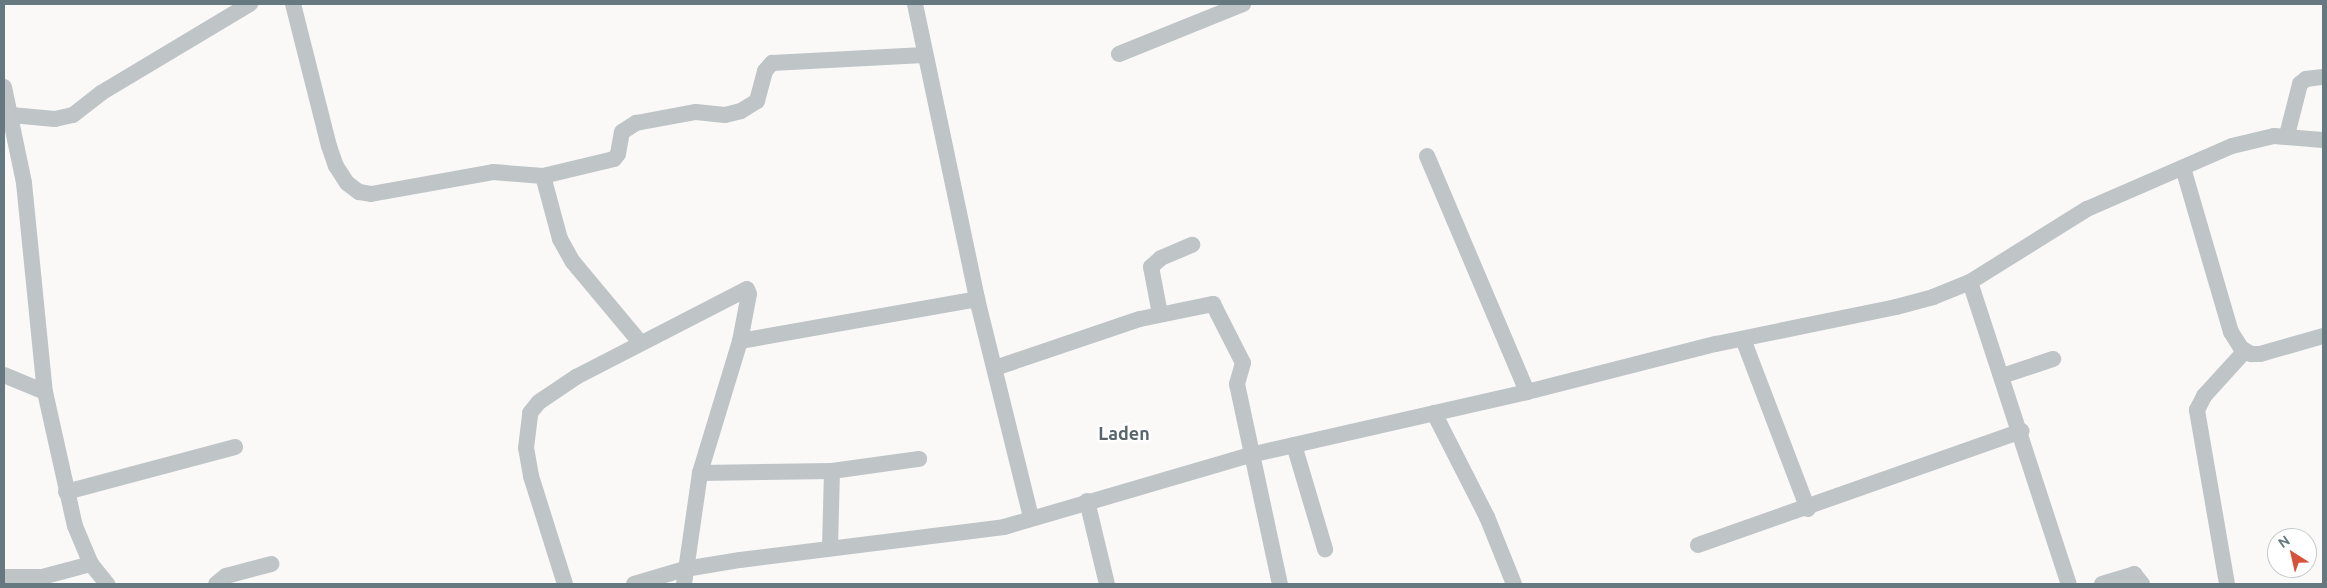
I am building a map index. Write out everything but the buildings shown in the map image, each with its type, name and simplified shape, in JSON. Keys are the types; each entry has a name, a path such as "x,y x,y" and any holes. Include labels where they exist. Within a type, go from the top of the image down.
{"street":[{"path":"11,115 55,119 73,115 101,93 250,4"},
{"path":"293,4 336,166 347,183 359,192 392,193 493,172 543,176 614,159 618,154 621,134 636,123 696,112 724,115 742,112 757,100 765,71 772,63 789,59 924,55"},
{"path":"915,4 924,55 977,299 1030,517"},
{"path":"1119,54 1243,4"},
{"path":"2286,135 2300,84 2306,79 2323,77"},
{"path":"4,86 24,183 45,392 75,526 91,564 107,584"},
{"path":"634,584 685,577 830,547 976,533 1250,455 1527,392 1743,339 1896,307 1933,297 1970,282 2087,209 2232,146 2286,135 2323,140"},
{"path":"1427,156 1527,392"},
{"path":"2183,168 2231,332 2245,351 2260,354 2323,336"},
{"path":"543,176 560,240 573,262 640,342"},
{"path":"1160,314 1151,267 1161,258 1192,245"},
{"path":"1970,282 2021,431 2069,584"},
{"path":"565,584 531,476 526,448 530,413 546,397 640,342 747,289 750,294 740,340 700,473 685,577"},
{"path":"740,340 977,299"},
{"path":"995,368 1160,314 1209,303 1217,308 1243,363 1237,384 1250,455 1280,584"},
{"path":"1743,339 1808,509"},
{"path":"2227,584 2197,410 2204,396 2245,351"},
{"path":"2002,376 2053,359"},
{"path":"4,375 45,392"},
{"path":"1434,413 1487,517 1514,584"},
{"path":"1698,545 1808,509 2021,431"},
{"path":"1294,445 1325,549"},
{"path":"66,492 235,447"},
{"path":"700,473 832,471 919,459"},
{"path":"830,547 832,471"},
{"path":"1087,501 1108,584"},
{"path":"4,577 42,577 91,564"},
{"path":"216,584 226,576 271,564"},
{"path":"2102,584 2134,574 2142,584"}],"district":[{"name":"Laden","path":"1124,433"}]}
